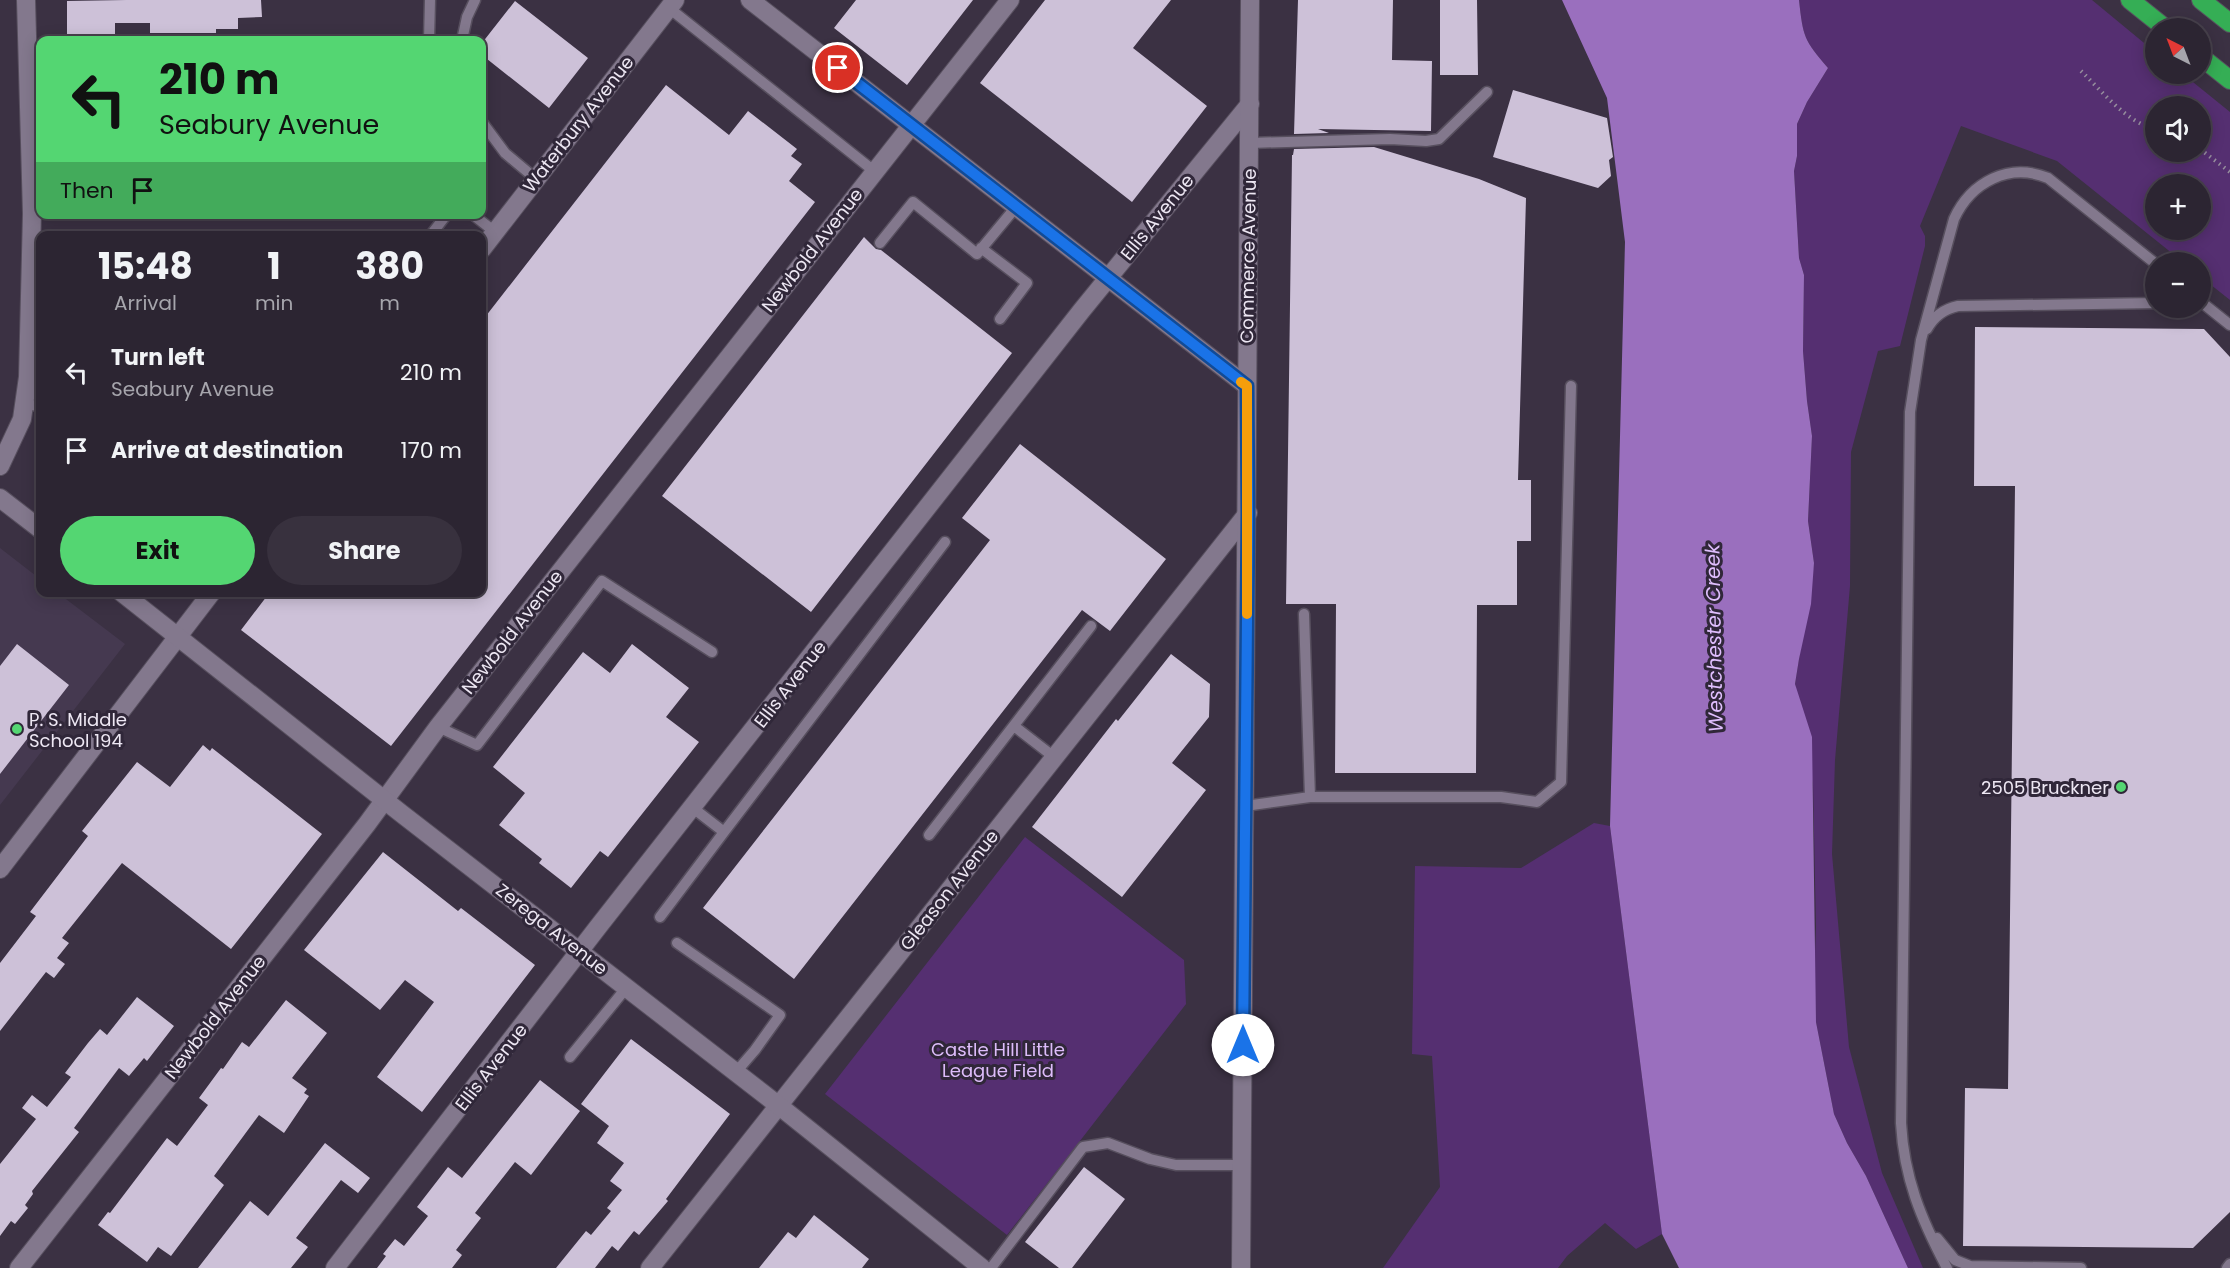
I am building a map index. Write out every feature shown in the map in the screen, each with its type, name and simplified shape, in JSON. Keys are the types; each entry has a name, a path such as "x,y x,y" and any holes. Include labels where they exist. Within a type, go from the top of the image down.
{"highway":[{"path":"2130,0 2152,18"},
{"path":"2201,0 2230,23"},
{"path":"2211,65 2230,80"}],"street":[{"path":"0,466 22,419 32,405 34,377 36,214 26,0"},
{"path":"750,0 1247,386"},
{"name":"Newbold Avenue","path":"19,1268 438,727 1010,0"},
{"name":"Commerce Avenue","path":"1241,1268 1250,0"},
{"name":"Waterbury Avenue","path":"486,244 672,4"},
{"name":"Ellis Avenue","path":"335,1268 1107,278 1250,104"},
{"path":"0,498 36,526"},
{"name":"Gleason Avenue","path":"650,1268 1248,513"},
{"name":"Zerega Avenue","path":"127,597 778,1105 973,1265"},
{"path":"0,869 209,597"}],"lane":[{"path":"429,36 430,0"},
{"path":"463,36 467,16 475,0"},
{"path":"672,4 874,171"},
{"path":"1250,142 1439,139 1487,92"},
{"path":"486,128 498,145 536,179"},
{"path":"1947,1268 1921,1216 1912,1191 1905,1164 1901,1122 1910,412 1921,340 1950,232 1960,207 1975,189 1995,177 2027,172 2038,174 2057,184 2145,255"},
{"path":"880,243 913,202 977,254 1016,207"},
{"path":"434,231 443,219"},
{"path":"478,219 495,232"},
{"path":"981,248 1027,284 1000,320"},
{"path":"2081,1268 1978,1267 1955,1260 1943,1247 1932,1229 1915,1186 1908,1159 1905,1118 1915,392 1927,328 1936,316 1950,308 1969,305 2145,303"},
{"path":"2211,310 2230,325"},
{"path":"1245,806 1310,797 1501,796 1537,802 1561,782 1570,386"},
{"path":"660,917 945,542"},
{"path":"438,727 477,745 602,581 712,651"},
{"path":"1304,614 1310,797"},
{"path":"929,835 1091,626"},
{"path":"1014,726 1054,757"},
{"path":"693,808 724,832"},
{"path":"676,943 780,1015 736,1072"},
{"path":"570,1057 627,987"},
{"path":"990,1268 1083,1147 1108,1143 1150,1159 1176,1165 1242,1165"},
{"path":"2227,1268 2230,1264"}],"path":[{"path":"2081,71 2118,107 2145,127"},
{"path":"2211,157 2230,172"}],"shaded area":[{"path":"0,548 36,576 36,597 63,597 125,644 0,805"}],"green space":[{"path":"1799,0 2092,0 2145,44 2145,84 2195,84 2210,96 2145,96 2145,162 2211,162 2211,97 2230,112 2230,300 2211,285 2211,252 2171,252 2156,240 2211,240 2211,174 2145,174 2145,232 2057,161 1961,126 1920,226 1925,236 1925,246 1900,346 1878,351 1851,452 1850,586 1835,760 1832,854 1849,1047 1882,1173 1923,1268 1908,1268 1866,1176 1834,1114 1816,1022 1813,785 1795,684 1814,563 1808,521 1812,436 1803,351 1804,275 1799,258 1794,171 1797,156 1797,124 1807,102 1828,68 1809,44"},
{"path":"1594,823 1610,826 1662,1234 1636,1249 1605,1223 1567,1256 1558,1268 1383,1268 1440,1187 1432,1056 1412,1054 1415,866 1521,868"},
{"name":"Castle Hill Little League Field","path":"1025,837 1184,960 1186,1004 1007,1235 825,1094"}],"water":[{"name":"Westchester Creek","path":"1562,0 1799,0 1806,37 1828,68 1807,102 1797,124 1797,156 1794,171 1799,258 1804,275 1803,351 1812,436 1808,521 1814,563 1811,604 1795,684 1812,737 1816,1022 1834,1114 1866,1176 1908,1268 1679,1268 1662,1234 1610,826 1625,242 1607,98"}],"building":[{"path":"261,0 262,17 238,18 238,29 216,29 216,33 150,33 150,23 115,23 115,36 67,36 67,1"},
{"path":"856,0 973,0 907,85 834,28"},
{"path":"1045,0 1171,0 1133,48 1207,106 1132,202 980,83"},
{"path":"1298,0 1393,0 1392,60 1432,61 1431,131 1318,129 1329,133 1294,134"},
{"path":"1440,0 1477,0 1478,75 1440,75"},
{"path":"515,1 588,58 549,108 486,58 486,38"},
{"path":"666,85 729,135 748,111 797,149 791,156 802,164 789,181 815,202 391,746 241,630 266,597 486,597 486,316"},
{"path":"1513,90 1607,118 1613,157 1609,160 1611,176 1598,188 1493,157"},
{"path":"1374,147 1479,179 1526,198 1518,480 1531,480 1531,541 1517,541 1517,605 1477,605 1476,773 1335,773 1336,604 1286,604 1292,155 1294,149"},
{"path":"864,237 876,249 881,250 1012,353 811,612 662,496"},
{"name":"2505 Bruckner","path":"1975,327 2204,329 2230,357 2230,1212 2193,1248 1963,1246 1965,1088 2008,1089 2015,486 1974,486"},
{"path":"1020,444 1166,559 1110,631 1082,610 794,979 703,908 990,540 962,518"},
{"name":"P. S. Middle School 194","path":"17,644 69,685 0,774 0,666"},
{"path":"632,644 689,688 666,717 699,742 608,857 600,851 571,888 539,863 542,859 499,825 525,793 493,767 583,652 610,673"},
{"path":"1171,654 1210,684 1209,717 1172,763 1206,790 1122,897 1032,827 1116,719 1118,721"},
{"path":"203,745 210,751 212,748 322,834 231,949 122,863 62,938 69,943 57,958 65,964 54,978 46,972 0,1031 0,963 36,916 30,912 88,836 82,831 137,762 170,787"},
{"path":"383,852 458,911 461,908 535,965 422,1112 377,1077 434,1002 405,980 380,1010 304,950"},
{"path":"137,997 174,1026 147,1061 144,1058 129,1076 119,1068 74,1128 79,1132 32,1191 33,1194 25,1205 28,1208 15,1224 11,1221 0,1236 0,1164 36,1119 22,1108 32,1095 47,1107 71,1077 65,1073 88,1043 100,1029 107,1035"},
{"path":"286,1000 327,1033 292,1078 307,1089 304,1093 309,1096 284,1133 259,1115 214,1176 224,1185 171,1256 158,1247 147,1262 98,1225 108,1212 110,1213 167,1138 177,1146 208,1105 199,1098 221,1068 223,1069 242,1042 249,1047"},
{"path":"631,1039 730,1114 666,1199 668,1201 639,1235 634,1231 618,1251 612,1246 595,1268 556,1268 586,1231 591,1235 611,1211 607,1208 622,1190 610,1181 624,1163 597,1143 609,1126 581,1104"},
{"path":"540,1080 580,1111 531,1175 515,1162 475,1213 481,1218 456,1250 462,1255 452,1268 377,1268 386,1256 383,1254 395,1239 404,1246 428,1216 417,1207 448,1167 462,1178"},
{"path":"325,1143 370,1178 358,1193 341,1180 296,1238 308,1247 291,1268 198,1268 250,1201 268,1216"},
{"path":"1084,1167 1125,1199 1072,1268 1059,1268 1025,1242"},
{"path":"814,1215 869,1259 862,1268 759,1268 788,1232 796,1238"}],"slow traffic":[{"path":"1241,382 1247,386 1247,614"}],"place":[{"name":"P. S. Middle School 194","path":"17,729"},
{"name":"2505 Bruckner","path":"2121,787"}],"route":[{"path":"838,68 1247,386 1243,1045"}]}
